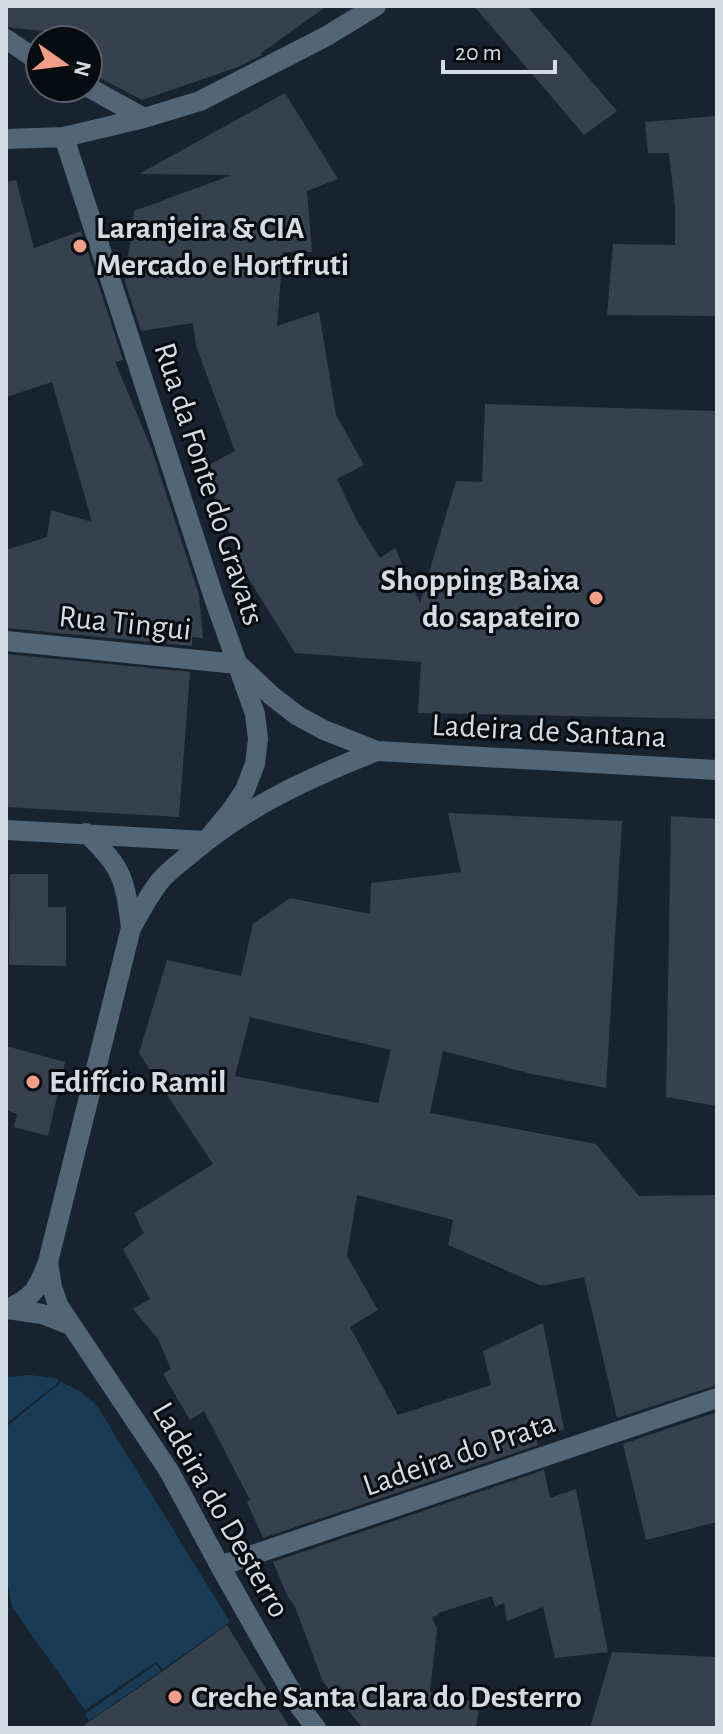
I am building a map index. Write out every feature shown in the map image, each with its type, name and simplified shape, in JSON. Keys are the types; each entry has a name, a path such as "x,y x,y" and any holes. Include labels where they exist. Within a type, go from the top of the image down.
{"street":[{"path":"6,139 64,137 200,101 325,37 376,6"},
{"path":"6,39 24,51"},
{"path":"104,96 144,118"},
{"name":"Rua da Fonte do Gravats","path":"64,137 209,583 255,714 258,739 255,764 245,790 206,841"},
{"name":"Rua Tingui","path":"6,641 238,664"},
{"name":"Ladeira de Santana","path":"238,664 298,716 377,751 717,770"},
{"name":"Ladeira de Santana","path":"206,841 264,802 324,772 377,751"},
{"path":"6,830 206,841"},
{"path":"86,833 118,868 126,892 131,928"},
{"path":"7,1310 27,1300 38,1287 48,1262 131,928 162,879 206,841"},
{"name":"Ladeira do Desterro","path":"48,1262 58,1305 169,1471 300,1707 316,1728"},
{"path":"7,1310 42,1314 70,1325"},
{"name":"Ladeira do Prata","path":"220,1566 717,1398"}],"shaded area":[{"path":"30,1375 60,1381 6,1424 6,1377"},
{"path":"61,1382 80,1391 97,1406 230,1622 163,1669 156,1662 85,1710 12,1607 6,1572 6,1427"},
{"path":"156,1664 161,1671 89,1721 85,1714"}],"building":[{"path":"7,6 327,6 262,55 238,67 142,100 104,80 104,24 24,24 24,29 6,26"},
{"path":"474,6 527,6 617,111 584,135"},
{"path":"285,93 338,179 307,191 312,252 283,252 277,326 319,312 336,415 364,465 337,479 357,521 380,558 395,548 420,603 456,481 482,482 485,404 717,411 717,719 418,713 421,662 295,653 247,576 203,468 235,451 196,346 193,323 141,331 125,282 134,211 232,175 139,174"},
{"path":"717,116 717,316 607,315 613,244 675,245 675,207 669,153 648,153 645,122"},
{"path":"16,180 34,248 81,231 123,360 115,362 152,450 199,595 203,638 192,637 192,646 6,628 6,550 47,537 51,510 92,522 52,382 6,397 6,182"},
{"path":"6,654 190,672 179,817 6,807"},
{"path":"448,813 622,821 606,1088 532,1074 443,1051 430,1113 596,1144 639,1196 717,1195 717,1385 617,1418 584,1277 542,1286 448,1245 453,1220 357,1195 347,1256 378,1310 350,1327 398,1415 491,1385 483,1351 543,1323 564,1429 536,1439 538,1445 263,1538 247,1502 250,1500 204,1411 190,1420 163,1374 171,1369 158,1339 133,1309 150,1299 123,1249 144,1233 134,1213 213,1164 139,1053 167,960 241,976 253,924 290,898 370,914 371,883 461,872","holes":["250,1017 391,1050 378,1103 235,1076"]},
{"path":"671,816 717,819 717,1106 666,1097"},
{"path":"10,874 48,874 48,907 66,907 66,966 9,965"},
{"name":"Edifício Ramil","path":"6,1046 65,1062 48,1136 14,1127 17,1114 6,1110"},
{"path":"717,1412 717,1522 646,1540 623,1444"},
{"path":"544,1470 550,1498 576,1489 608,1652 555,1658 543,1607 507,1621 504,1603 495,1607 492,1596 432,1617 437,1629 430,1692 480,1703 476,1728 363,1728 323,1682 295,1607 273,1562"},
{"name":"Creche Santa Clara do Desterro","path":"227,1625 290,1728 80,1728 163,1671"},
{"path":"612,1652 717,1657 717,1728 590,1728"}],"place":[{"name":"Laranjeira & CIA Mercado e Hortfruti","path":"80,246"},
{"name":"Shopping Baixa do sapateiro","path":"596,598"},
{"name":"Edifício Ramil","path":"33,1082"},
{"name":"Creche Santa Clara do Desterro","path":"175,1697"}]}
